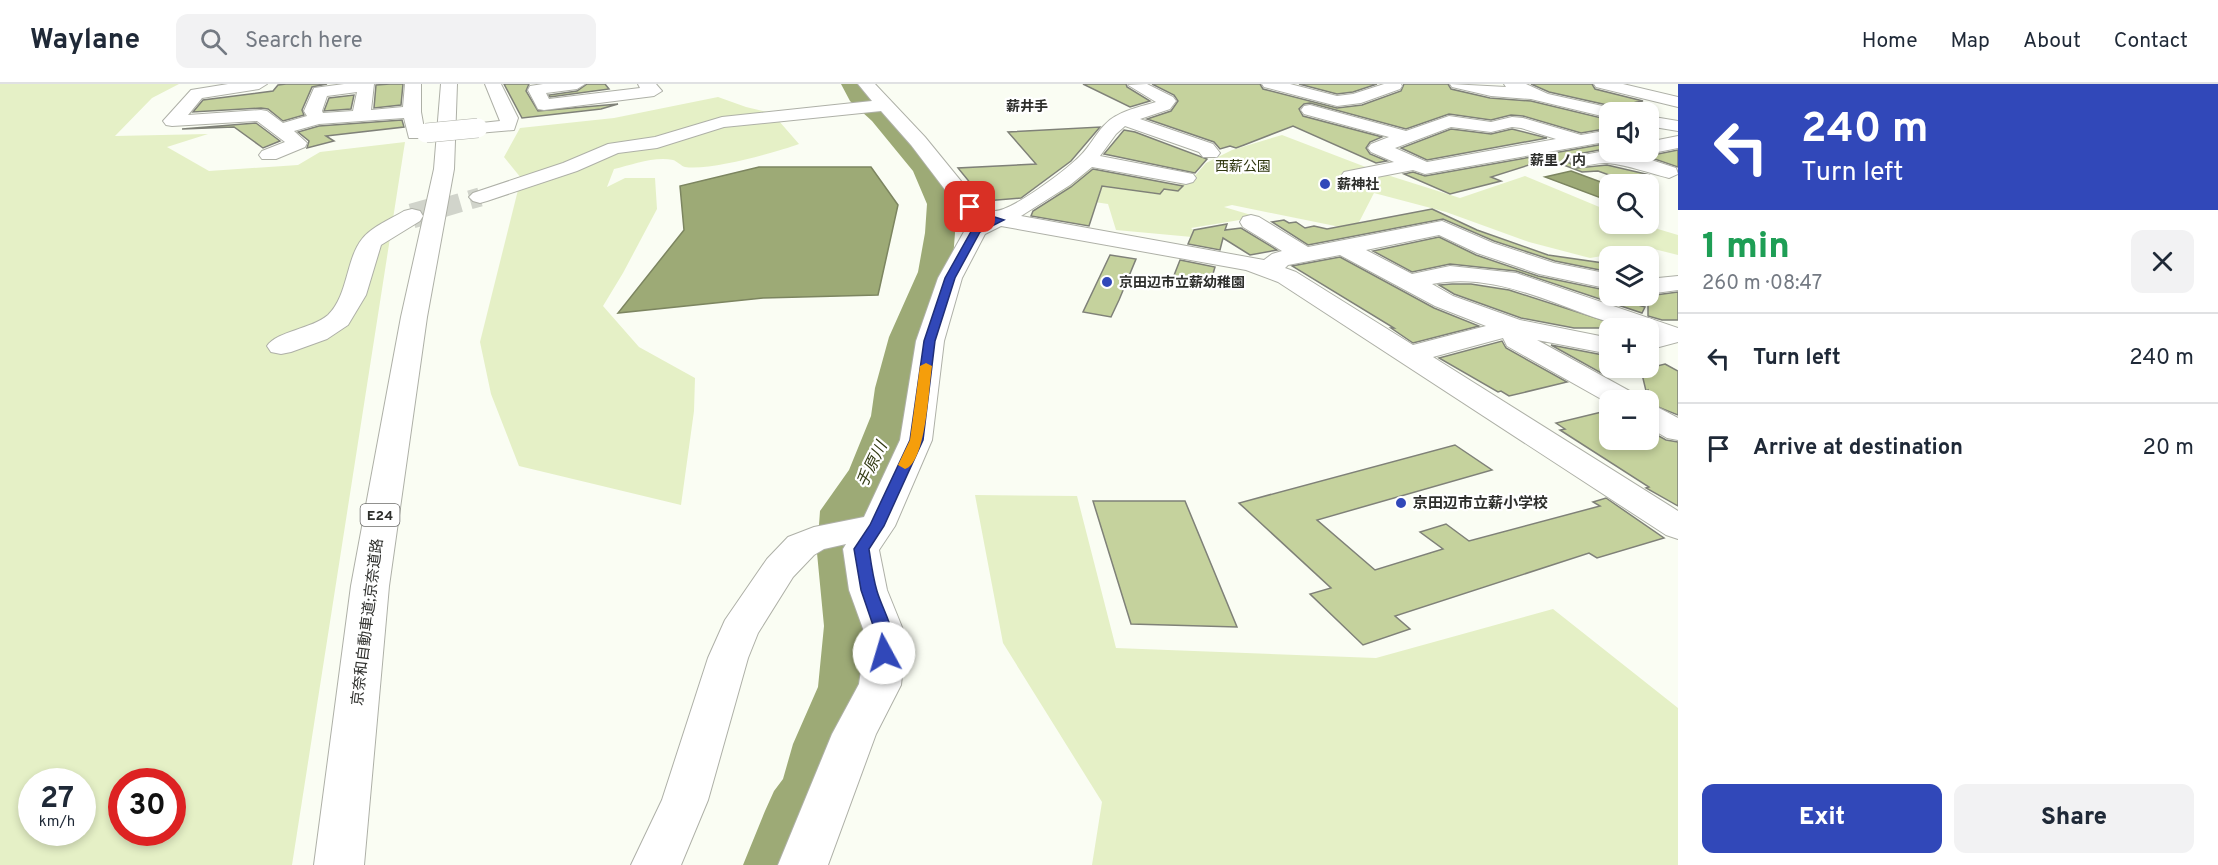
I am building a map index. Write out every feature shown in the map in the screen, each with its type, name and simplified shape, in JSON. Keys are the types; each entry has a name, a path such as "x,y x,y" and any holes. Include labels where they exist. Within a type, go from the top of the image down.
{"main road":[{"path":"260,84 197,94 172,121 261,115"},
{"path":"260,84 248,102 261,115 298,143 269,155"},
{"path":"413,84 414,134 508,126 509,118 493,84"},
{"name":"京奈和自動車道;京奈道路","path":"339,865 368,597 414,317 444,169 449,84"},
{"name":"京奈和自動車道;京奈道路","path":"444,169 454,143 457,84"},
{"path":"577,84 536,90 544,105 654,91 646,84"},
{"path":"866,84 918,141 970,207 982,216 1269,269 1287,276 1678,527"},
{"path":"803,865 854,734 880,686 886,637 868,590 861,549 870,527 916,440 930,341 950,278 976,230 1000,220 1063,181 1088,160 1109,130 1123,119 1164,105 1167,101 1136,85 1139,84"},
{"path":"1270,84 1334,101 1364,97 1394,86 1393,84"},
{"path":"1458,84 1500,92 1532,94 1599,109"},
{"path":"1512,84 1532,94"},
{"path":"1602,84 1678,102"},
{"path":"318,119 313,111 320,92 367,86 361,116"},
{"path":"1334,101 1333,104 1310,110 1408,136"},
{"path":"480,197 570,167 615,148 657,142 722,122 884,105"},
{"path":"280,129 318,119 412,112"},
{"path":"1123,119 1206,148 1210,153"},
{"path":"1579,140 1523,123 1512,122 1491,127 1449,120 1378,148 1425,168 1599,137"},
{"path":"1659,123 1678,126"},
{"path":"1659,133 1678,131"},
{"path":"1659,146 1678,142"},
{"path":"1482,158 1519,172"},
{"path":"1561,164 1599,158"},
{"path":"1088,160 1186,178"},
{"path":"1638,162 1669,172"},
{"path":"1351,176 1415,164"},
{"path":"281,346 317,333 339,319 353,295 371,242 412,216"},
{"path":"1251,222 1303,254"},
{"path":"1269,269 1280,259 1442,228 1495,252 1548,269 1599,280"},
{"path":"1343,247 1444,301 1513,327 1599,344"},
{"path":"1408,282 1450,273 1507,278 1665,343"},
{"path":"1659,285 1678,283"},
{"path":"1410,355 1513,327"},
{"path":"1513,327 1517,340 1606,390"},
{"path":"1659,420 1678,431"},
{"path":"656,865 685,800 728,658 739,630 780,568 801,546 814,539 870,527"}],"green space":[{"path":"0,84 179,84 152,98 115,136 208,134 167,147 209,171 298,165 320,152 405,142 292,865 0,865"},
{"path":"718,97 772,113 799,144 725,164 696,168 685,167 666,159 643,162 614,169 607,187 625,178 655,178 657,209 603,306 639,347 695,378 694,411 681,505 519,466 491,394 480,342 521,178 504,157 520,128 614,118"},
{"name":"西薪公園","path":"1282,135 1384,174 1460,198 1525,176 1599,207 1599,234 1659,234 1659,229 1678,235 1678,255 1659,250 1659,246 1599,246 1599,256 1590,258 1529,242 1446,212 1374,193 1355,230 1232,205 1224,207 1258,217 1191,228 1203,238 1116,230 1108,204 1054,196 1087,168 1112,175 1112,185 1155,194 1191,180 1206,163 1232,150"},
{"path":"975,495 1077,496 1116,648 1376,658 1553,609 1678,708 1678,865 1092,865 1102,802 1003,643"}],"shaded area":[{"path":"759,167 871,167 898,205 878,295 763,298 618,313 684,230 680,186"},
{"path":"1571,171 1599,181 1599,197 1545,177"}],"building":[{"path":"327,84 312,87 302,110 304,115 283,121 268,109 261,108 193,112 203,100 273,91 278,85"},
{"path":"403,84 401,105 374,108 376,85"},
{"path":"504,84 529,84 526,91 538,111 618,104 601,109 522,118"},
{"path":"587,84 605,84 609,89 550,97 549,95 577,91"},
{"path":"1083,84 1126,84 1127,87 1150,101 1130,107"},
{"path":"1152,84 1260,84 1263,89 1337,108 1362,105 1401,91 1404,84 1448,84 1451,89 1490,98 1531,101 1599,117 1599,130 1581,133 1523,116 1511,115 1491,120 1449,114 1406,129 1310,103 1304,104 1299,109 1303,116 1382,137 1370,142 1366,148 1370,154 1387,161 1376,163 1293,126 1236,148 1230,146 1220,149 1214,142 1147,119 1171,111 1178,101 1174,95"},
{"path":"1299,84 1377,84 1353,92 1337,94"},
{"path":"1531,84 1592,84 1595,89 1643,101 1599,103 1549,92"},
{"path":"354,95 351,109 324,111 329,98"},
{"path":"402,120 404,127 326,136 334,141 307,148 309,141 298,132 319,126"},
{"path":"256,123 280,141 263,148 234,127 182,129"},
{"path":"1100,127 1071,161 1021,198 985,201 958,168 1036,164 1008,132"},
{"path":"1451,129 1491,134 1512,129 1547,138 1427,160 1401,148"},
{"path":"1124,130 1207,159 1195,173 1104,154"},
{"path":"1599,145 1599,150 1573,155 1568,162 1577,168 1607,165 1646,174 1582,172 1548,159 1491,177 1501,181 1450,194 1404,174 1413,172 1425,176"},
{"path":"1678,150 1678,167 1659,160 1659,154"},
{"path":"1093,169 1183,186 1178,191 1164,189 1160,194 1102,186 1089,226 1031,216 1033,211 1071,187"},
{"path":"1432,209 1477,230 1548,255 1599,262 1599,270 1555,261 1494,241 1443,219 1308,245 1272,222 1284,220 1289,223 1296,222 1305,228 1314,226 1327,229"},
{"path":"1227,224 1225,230 1241,228 1277,250 1250,255 1223,238 1220,250 1188,244 1194,230"},
{"path":"1439,237 1476,255 1538,276 1599,289 1599,299 1516,271 1450,264 1412,272 1373,251"},
{"path":"1110,255 1136,259 1111,317 1083,312"},
{"path":"1340,257 1434,308 1479,326 1413,343 1391,328 1394,328 1292,266"},
{"path":"1180,260 1215,267 1210,284 1173,278"},
{"path":"1471,284 1509,290 1599,319 1599,328 1574,328 1521,318 1454,294 1439,285"},
{"path":"1678,292 1678,320 1662,320 1648,316 1648,306 1659,306 1659,295"},
{"path":"1621,306 1645,307 1642,313"},
{"path":"1502,341 1506,348 1567,382 1509,396 1439,358"},
{"path":"1551,345 1599,354 1599,372"},
{"path":"1665,364 1678,371 1678,415 1659,407 1659,390 1646,390 1643,378 1659,378 1659,366"},
{"path":"1599,413 1599,450 1659,450 1659,436 1678,442 1678,506 1646,488 1649,487 1560,430 1565,429 1556,423"},
{"name":"京田辺市立薪小学校","path":"1455,445 1492,470 1317,520 1375,570 1443,549 1420,532 1446,524 1469,541 1600,506 1593,502 1606,498 1664,538 1597,558 1589,553 1395,616 1410,629 1363,645 1310,594 1331,588 1239,503"},
{"path":"1093,501 1185,501 1237,627 1131,624"}],"waterway":[{"name":"手原川","path":"777,865 797,811 812,790 823,744 847,687 851,626 842,553 844,511 871,471 892,416 895,388 908,337 935,272 940,233 942,204 926,169 881,116 858,96 852,84"}],"tunnel":[{"path":"442,208 480,197"},
{"path":"412,216 448,206"}],"slow traffic":[{"path":"905,465 916,440 926,366"}],"place":[{"name":"薪神社","path":"1325,184"},
{"name":"京田辺市立薪幼稚園","path":"1107,282"},
{"name":"京田辺市立薪小学校","path":"1401,503"}],"district":[{"name":"薪井手","path":"1027,106"},
{"name":"薪里ノ内","path":"1558,160"}],"route":[{"path":"884,653 886,637 868,590 861,549 877,526 916,440 930,341 950,278 976,230 1000,220 982,216 970,207"}]}
